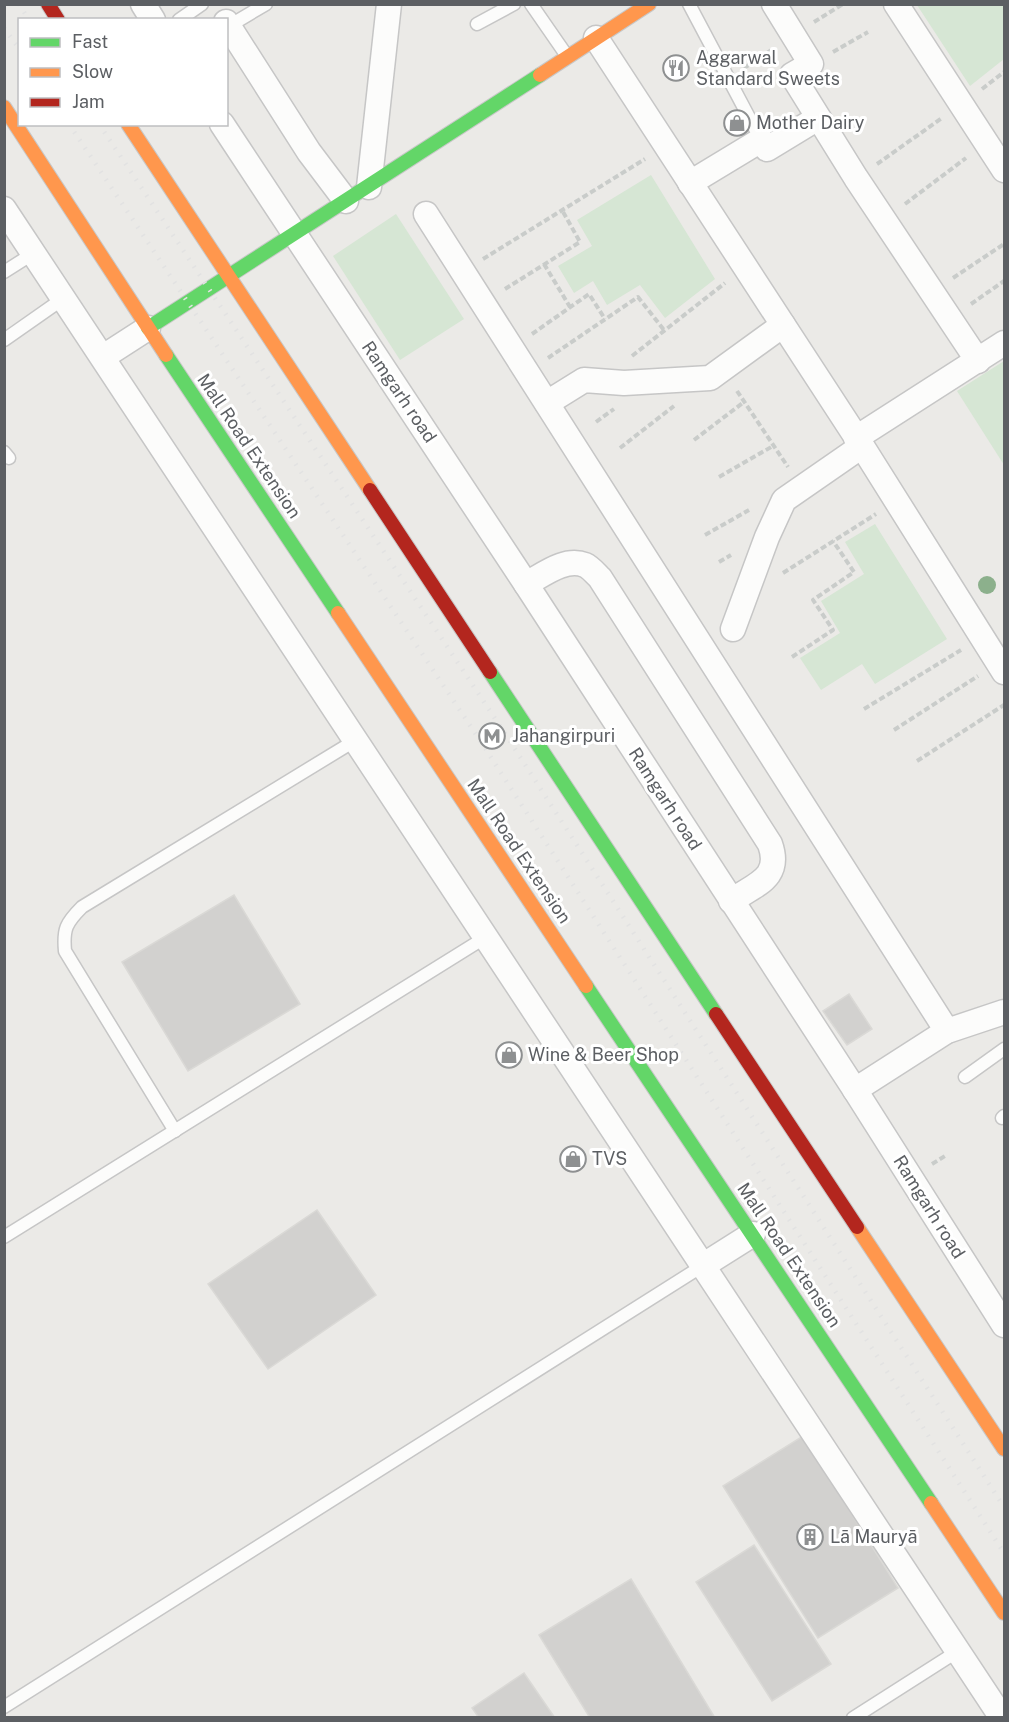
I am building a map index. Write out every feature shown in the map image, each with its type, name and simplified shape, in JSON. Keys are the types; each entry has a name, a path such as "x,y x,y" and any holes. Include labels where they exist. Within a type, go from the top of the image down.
{"main road":[{"path":"48,4 57,18"},
{"path":"148,328 649,4"},
{"name":"Mall Road Extension","path":"4,107 148,328 1005,1613"},
{"path":"129,126 1003,1441"}],"street":[{"path":"143,4 152,18"},
{"path":"216,4 225,18"},
{"path":"369,187 389,4"},
{"path":"774,4 811,64 792,75 856,178 978,362"},
{"path":"896,4 1005,171"},
{"path":"228,24 309,152 346,201"},
{"path":"596,38 859,442 1002,667"},
{"path":"690,183 762,140 767,149 818,118"},
{"name":"Ramgarh road","path":"223,126 526,584 1005,1325"},
{"path":"4,209 1002,1718"},
{"path":"426,214 947,1031"},
{"path":"547,403 584,380 624,383 716,374 783,325"},
{"path":"103,357 148,328"},
{"path":"733,629 767,537 793,494 859,442 1005,343"},
{"path":"526,584 557,567 571,563 585,565 600,578 770,844 774,866 770,874 731,901"},
{"path":"855,1090 947,1031 1005,1012"},
{"path":"704,1265 753,1234"}],"lane":[{"path":"182,18 202,4"},
{"path":"228,22 266,4"},
{"path":"477,24 514,4"},
{"path":"531,4 568,57"},
{"path":"689,4 762,140"},
{"path":"4,273 34,253"},
{"path":"4,340 64,298"},
{"path":"174,1131 65,951 63,934 69,920 82,907 356,740"},
{"path":"4,1237 486,937"},
{"path":"965,1077 1005,1049"},
{"path":"4,1707 704,1265"},
{"path":"853,1718 958,1651"}],"path":[{"path":"811,64 868,32"},
{"path":"856,178 1005,72"},
{"path":"885,220 986,142"},
{"path":"462,271 666,146"},
{"path":"483,302 580,242 562,210"},
{"path":"932,292 1005,244"},
{"path":"544,264 570,307"},
{"path":"624,383 632,354 745,268"},
{"path":"949,319 1005,281"},
{"path":"512,348 589,294 605,319"},
{"path":"528,372 638,297 664,330"},
{"path":"620,448 716,374 744,402 773,446 793,494 754,508 705,535"},
{"path":"694,440 744,402"},
{"path":"719,477 773,446"},
{"path":"744,598 897,501"},
{"path":"792,657 833,630 813,600 854,572 833,541"},
{"path":"864,709 982,637"},
{"path":"894,730 1002,667"},
{"path":"917,761 1005,705"}],"green space":[{"path":"917,5 1004,5 1004,59 970,86"},
{"path":"651,175 715,279 665,318 640,285 607,305 593,281 574,293 558,266 592,246 577,220"},
{"path":"396,214 464,319 400,360 333,256"},
{"path":"1004,361 1004,465 957,391"},
{"path":"875,524 947,639 875,684 862,664 821,690 800,658 840,633 821,601 864,574 845,542"}],"building":[{"path":"234,895 300,1004 188,1071 122,962"},
{"path":"849,994 872,1029 847,1045 823,1011"},
{"path":"317,1210 376,1295 268,1369 208,1284"},
{"name":"Lā Mauryā","path":"803,1436 898,1588 818,1638 723,1486"},
{"path":"754,1545 831,1664 772,1701 696,1582"},
{"path":"631,1579 715,1718 590,1718 539,1635"},
{"path":"524,1673 555,1718 479,1718 472,1708"}],"railway":[{"path":"19,4 28,18"},
{"path":"4,28 18,47"},
{"path":"70,126 481,742 1004,1553"},
{"path":"100,126 502,729 1004,1507"}],"traffic: fast":[{"path":"148,328 540,75"},
{"path":"166,355 338,613"},
{"path":"490,672 716,1014"},
{"path":"586,986 931,1503"}],"traffic: slow":[{"path":"540,75 649,4"},
{"path":"4,107 166,355"},
{"path":"129,126 370,490"},
{"path":"338,613 586,986"},
{"path":"857,1227 1004,1449"},
{"path":"931,1503 1004,1613"}],"traffic: jam":[{"path":"48,4 57,18"},
{"path":"370,490 490,672"},
{"path":"716,1014 857,1227"}],"place":[{"name":"Aggarwal Standard Sweets","path":"676,68"},
{"name":"Mother Dairy","path":"737,123"},
{"name":"Jahangirpuri","path":"492,736"},
{"name":"Wine & Beer Shop","path":"509,1055"},
{"name":"TVS","path":"573,1159"},
{"name":"Lā Mauryā","path":"810,1537"}]}
